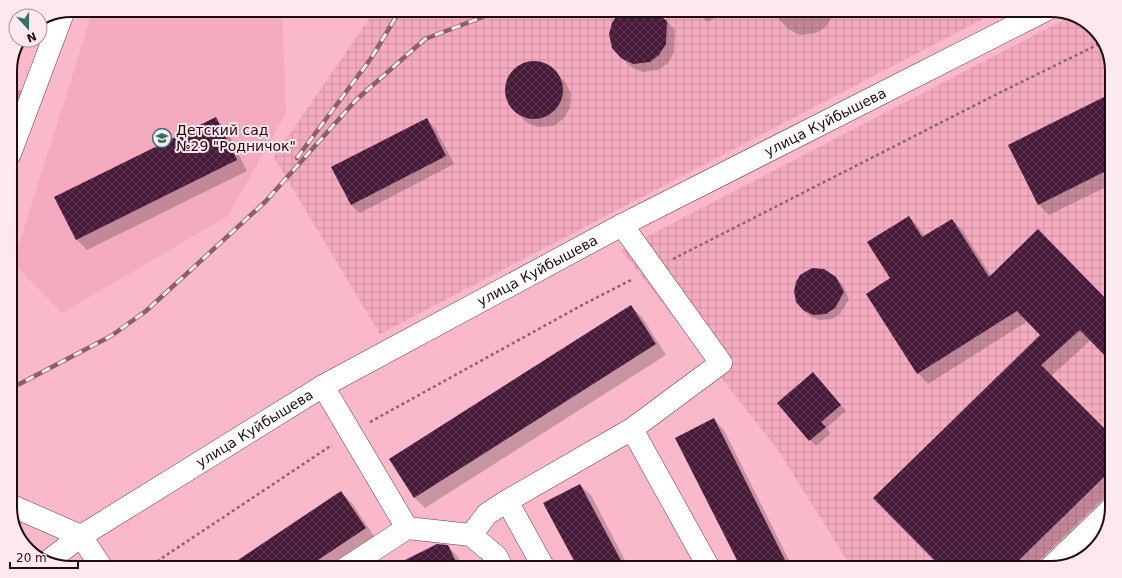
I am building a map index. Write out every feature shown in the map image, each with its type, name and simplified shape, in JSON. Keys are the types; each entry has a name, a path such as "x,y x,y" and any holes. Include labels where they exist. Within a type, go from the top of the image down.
{"main road":[{"name":"улица Куйбышева","path":"53,558 81,536 323,386 622,225 1032,17"},
{"path":"17,135 61,18"},
{"path":"471,535 487,514 632,429 721,362 622,225"},
{"path":"323,386 407,528"},
{"path":"632,429 705,561"},
{"path":"507,501 540,561"},
{"path":"17,508 81,536 97,561"},
{"path":"1057,561 1104,516"},
{"path":"357,561 407,528 471,535 497,557 499,561"}],"path":[{"path":"668,261 1098,45"},
{"path":"158,561 351,433 584,304 640,276"}],"shaded area":[{"name":"Детский сад №29 \"Родничок\"","path":"91,17 282,17 286,113 228,216 62,313 17,267 17,250"},
{"path":"370,17 987,17 380,334 274,157"},
{"path":"1065,19 1081,26 1096,41 1102,54 1105,68 1104,514 1054,561 848,561 778,450 621,250"}],"building":[{"path":"616,17 662,17 667,21 666,44 659,55 650,62 633,64 621,58 612,48 609,34 612,23"},
{"path":"534,61 550,66 558,74 563,90 558,106 550,114 534,119 518,114 510,106 505,90 510,74 518,66"},
{"path":"1105,96 1105,172 1038,205 1008,145"},
{"path":"216,117 237,160 76,240 54,197"},
{"path":"427,118 446,156 351,205 331,167"},
{"path":"909,216 922,237 952,219 989,277 1038,229 1105,298 1105,356 1080,330 1041,365 1105,429 1105,476 1018,561 935,561 873,498 1040,335 1017,311 917,374 866,294 890,278 867,242"},
{"path":"812,268 824,269 836,277 844,292 835,308 826,314 813,315 803,310 796,302 794,291 796,282 800,275"},
{"path":"631,305 656,344 414,498 389,459"},
{"path":"813,372 841,405 821,422 826,427 809,441 777,403"},
{"path":"714,418 786,561 737,561 675,438"},
{"path":"580,484 621,561 574,561 543,503"},
{"path":"341,491 366,528 316,561 236,561"},
{"path":"437,544 448,545 456,561 403,561"}],"railway":[{"path":"297,158 372,57 396,17"},
{"path":"17,385 111,336 146,311 265,202 356,100 425,39 483,17"}],"place":[{"name":"Детский сад №29 \"Родничок\"","path":"162,138"}]}
